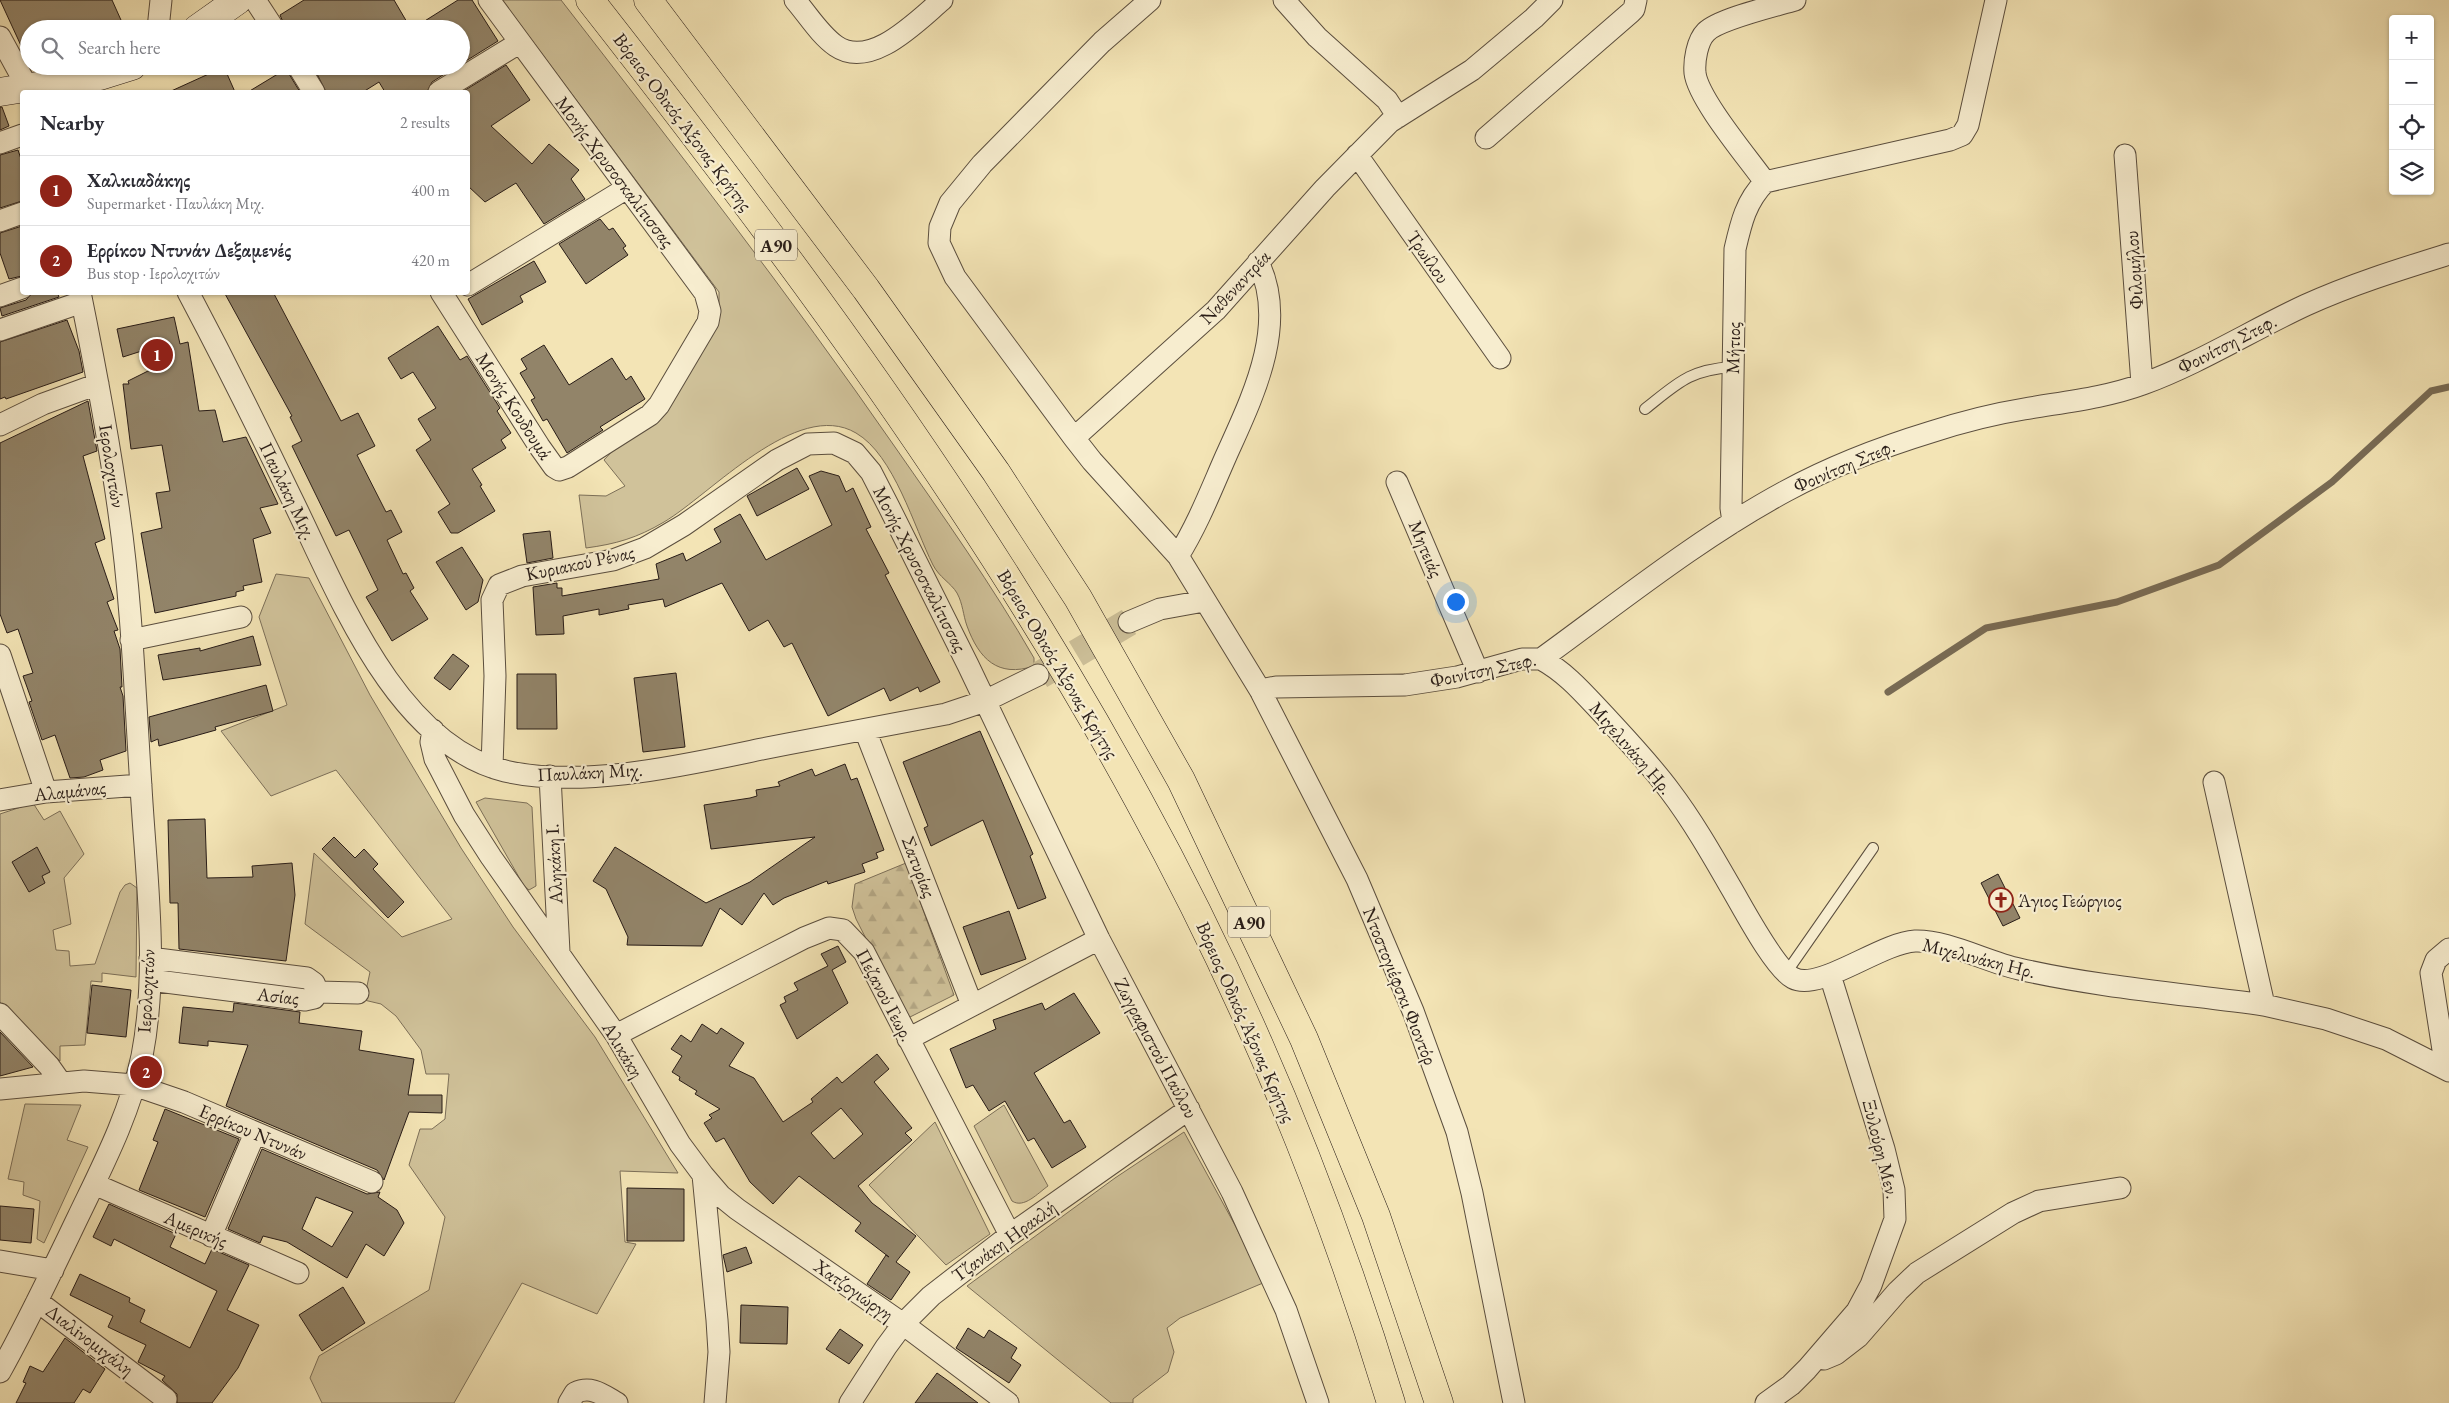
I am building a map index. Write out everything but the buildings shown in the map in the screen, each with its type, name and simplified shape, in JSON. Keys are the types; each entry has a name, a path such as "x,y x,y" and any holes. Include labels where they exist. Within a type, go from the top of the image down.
{"highway":[{"name":"Βόρειος Οδικός Άξονας Κρήτης","path":"590,0 683,120 896,410 1038,626 1090,714 1140,802 1184,887 1276,1087 1318,1186 1364,1314 1391,1403"},
{"name":"Α90","path":"648,0 866,289 929,377 996,472 1097,630 1181,780 1304,1040 1376,1216 1439,1403"}],"street":[{"path":"159,20 161,0"},
{"path":"210,20 238,0"},
{"path":"255,0 268,20"},
{"name":"Μονής Χρυσοσκαλίτισσας","path":"489,0 705,293 709,303"},
{"path":"796,0 832,43 848,52 856,53 872,51 888,43 942,0"},
{"path":"1129,622 1160,609 1204,601 1178,556 1098,468 1074,438 955,277 939,243 940,227 950,203 982,164 1102,42 1150,0"},
{"path":"1284,0 1317,38 1387,100 1398,117"},
{"name":"Ναθεναντρέα","path":"1074,438 1216,310 1357,155 1398,117 1436,95 1472,70 1534,18 1552,0"},
{"path":"1486,138 1630,13 1634,9 1636,0"},
{"path":"1795,0 1719,24 1705,33 1697,51 1695,73 1704,96 1765,182 1950,140 1962,135 1968,125 1996,0"},
{"path":"0,37 20,74"},
{"path":"470,73 519,43"},
{"path":"21,75 29,90 103,75"},
{"path":"304,75 313,90"},
{"path":"442,90 467,75"},
{"path":"0,92 20,91"},
{"path":"0,143 20,136"},
{"name":"Τρωίλου","path":"1357,155 1500,358"},
{"name":"Φιλομήλου","path":"2125,155 2142,384"},
{"name":"Μήτιος","path":"1733,522 1731,508 1732,367 1735,249 1746,208 1754,194 1765,182"},
{"path":"470,284 627,188"},
{"path":"0,221 20,214"},
{"name":"Φοινίτση Στεφ.","path":"1260,690 1286,686 1383,687 1427,682 1478,672 1522,659 1541,659 1733,522 1786,491 1824,472 1929,432 1979,418 2101,396 2142,384 2215,351 2321,298 2365,281 2449,254"},
{"path":"1178,556 1208,501 1254,393 1262,366 1268,329 1268,292 1264,273 1258,262"},
{"path":"0,296 20,289"},
{"name":"Παυλάκη Μιχ.","path":"190,295 364,643 389,681 433,730 455,748 492,767 524,774 550,776 611,774 674,766 946,714 985,701 1038,676"},
{"name":"Μονής Κουδουμά","path":"448,295 539,446 554,467 559,470 568,467 650,415 659,405 708,322 709,303"},
{"path":"0,330 81,297"},
{"name":"Ιερολοχιτών","path":"0,1372 53,1270 120,1129 134,1085 146,1031 150,980 141,784 120,514 81,297"},
{"path":"0,425 43,404 98,384"},
{"name":"Κυριακού Ρένας","path":"492,767 495,676 492,600 498,585 512,578 629,555 660,540 684,525 761,470 796,448 816,442 834,443 844,447"},
{"name":"Μονής Χρυσοσκαλίτισσας","path":"844,447 861,460 880,488 985,701"},
{"name":"Μητειάς","path":"1397,482 1478,672"},
{"name":"Ντοστογιέφσκι Φιοντόρ","path":"1204,601 1260,690 1357,879 1413,1011 1457,1132 1472,1193 1514,1403"},
{"path":"131,640 241,616"},
{"path":"0,656 46,792"},
{"name":"Μιχελινάκη Ηρ.","path":"1541,659 1568,678 1649,764 1671,792 1707,847 1748,916 1786,973 1801,981 1814,980 1830,975 1884,949 1905,943 1922,942 1941,945 2018,969 2264,1005 2326,1019 2386,1039 2447,1070"},
{"name":"Ζωγραφιστού Παύλου","path":"985,701 1099,939 1189,1109 1268,1269 1286,1310 1318,1401"},
{"name":"Αλικάκη","path":"433,730 431,738 432,748 450,790 491,857 616,1035 680,1144 703,1175"},
{"name":"Σατυρίας","path":"865,730 972,1005"},
{"name":"Αληκάκη Ι.","path":"550,776 559,952"},
{"path":"2214,782 2264,1005"},
{"name":"Αλαμάνας","path":"0,800 46,792 141,784"},
{"name":"Πεζανού Γεωρ.","path":"616,1035 804,938 820,931 838,928 850,935 864,952 1010,1235"},
{"path":"908,1038 1099,939"},
{"path":"2447,1070 2431,973 2436,960 2449,949"},
{"name":"Ασίας","path":"150,958 307,978 314,983 318,992 314,998 305,1000 150,980"},
{"name":"Ξυλούρη Μεν.","path":"1766,1403 1791,1385 1852,1316 1867,1293 1892,1232 1896,1210 1894,1190 1876,1119 1830,975"},
{"path":"318,992 358,993"},
{"path":"0,1014 49,1066 61,1083"},
{"name":"Ερρίκου Ντυνάν","path":"0,1089 84,1081 134,1085 184,1102 372,1182"},
{"name":"Τζανάκη Ηρακλή","path":"850,1403 866,1375 903,1324 931,1296 1010,1235 1189,1109"},
{"path":"211,1236 255,1133"},
{"path":"703,1175 719,1352 715,1403"},
{"name":"Χατζογιώργη","path":"703,1175 721,1196 737,1209 903,1324 1008,1403"},
{"name":"Αμερικής","path":"94,1184 298,1273"},
{"path":"1816,1358 1833,1356 1850,1343 1917,1273 2013,1213 2039,1201 2120,1188"},
{"path":"0,1261 53,1270"},
{"name":"Διαλiνομιχάλη","path":"37,1301 166,1398"},
{"path":"569,1403 575,1393 588,1389 596,1391 617,1403"}],"lane":[{"path":"1646,409 1685,378 1709,369 1732,367"},
{"path":"1786,973 1873,848"}],"green space":[{"path":"502,0 561,0 731,221 855,390 984,577 1034,658 1034,666 1021,669 1000,667 992,663 977,648 967,626 961,601 952,586 938,573 933,565 892,474 869,443 856,433 833,426 808,428 781,439 755,454 683,509 654,528 626,540 586,548 579,495 606,496 625,486 604,460 618,445 719,305 719,292"},
{"path":"276,574 309,578 370,695 461,848 513,927 595,1037 678,1173 620,1171 625,1242 636,1244 597,1314 522,1283 454,1403 322,1403 310,1378 319,1356 429,1290 445,1217 409,1165 420,1129 432,1129 445,1119 449,1074 426,1074 421,1050 396,1016 381,1004 364,1000 370,972 305,924 314,853 402,937 452,919 336,770 271,796 221,731 287,705 259,617"},
{"path":"485,798 527,803 532,807 536,886 529,890 524,886 476,802"},
{"path":"33,803 44,820 60,811 84,854 64,878 71,924 53,930 56,950 69,951 70,966 95,964 120,892 125,885 130,883 137,888 136,977 102,973 102,982 91,981 85,1045 60,1046 60,1061 0,1002 0,814"},
{"path":"906,863 954,995 910,1017 905,1015 856,919 852,907 855,884"},
{"path":"25,1104 81,1105 67,1140 88,1147 44,1243 37,1239 40,1201 23,1195 24,1182 8,1179"},
{"path":"1004,1105 1048,1186 1031,1199 1021,1203 1012,1201 974,1126"},
{"path":"935,1122 990,1234 946,1265 869,1185"},
{"path":"1184,1132 1236,1227 1263,1283 1180,1318 1167,1328 1174,1352 1168,1372 1133,1399 1133,1403 1111,1403 967,1286 1115,1178"}],"waterway":[{"path":"1888,692 1986,628 2117,602 2219,565 2332,482 2431,391 2449,387"}],"tunnel":[{"path":"1040,675 1129,622"}],"place":[{"name":"Χαλκιαδάκης","path":"157,355"},
{"name":"Άγιος Γεώργιος","path":"2001,900"},
{"name":"Ερρίκου Ντυνάν Δεξαμενές","path":"146,1072"}]}
